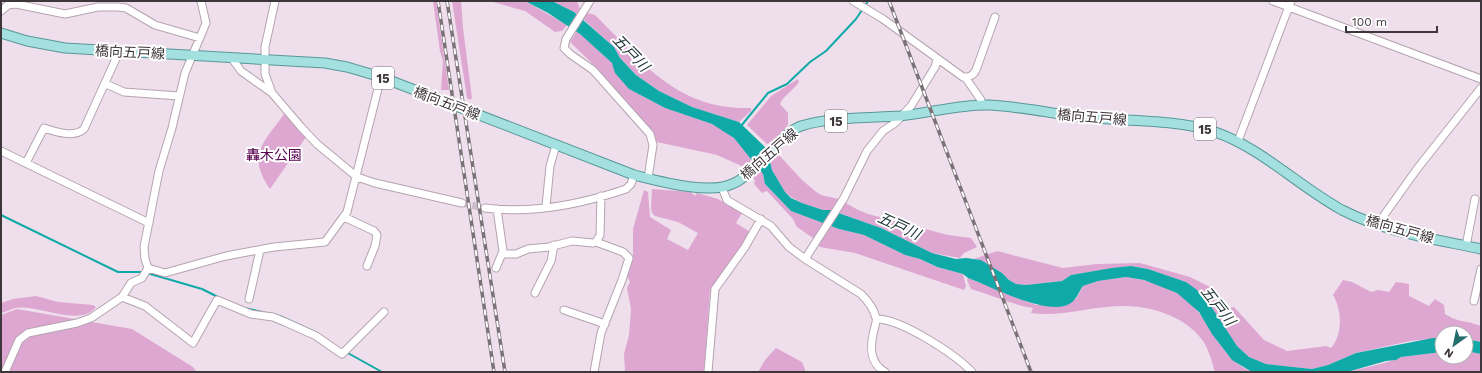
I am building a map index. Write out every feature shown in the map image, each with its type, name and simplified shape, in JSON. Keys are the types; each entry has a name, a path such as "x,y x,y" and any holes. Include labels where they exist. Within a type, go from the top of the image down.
{"main road":[{"name":"橋向五戸線","path":"1,33 27,41 65,48 231,57 338,65 381,77 634,175 693,186 722,188 734,184 747,174 787,135 798,127 814,122 902,116 981,105 1004,106 1050,114 1191,126 1214,131 1238,141 1328,202 1377,225 1481,249"}],"street":[{"path":"5,372 19,340 28,333 77,323 91,318 122,297 132,283 142,278 148,268 144,248 159,171 172,128 185,73 206,23 201,1"},
{"path":"272,93 265,74 265,47 275,1"},
{"path":"590,1 566,39 564,48 593,70 650,134 653,145 648,178"},
{"path":"853,1 895,28 954,73 965,78 982,100 981,105"},
{"path":"1273,1 1290,4 1481,79"},
{"path":"1,11 8,5 16,4 66,14 98,7 126,8 155,25 200,38"},
{"path":"1238,141 1290,4"},
{"path":"965,78 974,74 976,70 995,17"},
{"path":"26,163 44,128 59,133 80,132 84,129 106,84 119,52"},
{"path":"231,57 241,71 272,93 317,144 357,177 375,183 462,203"},
{"path":"805,259 844,198 867,151 882,132 902,116 911,106 935,67 937,60"},
{"path":"148,268 169,273 185,266 226,256 299,244 325,242 344,217 357,177 381,77"},
{"path":"106,84 124,92 180,96"},
{"path":"1377,225 1417,169 1481,88"},
{"path":"546,206 550,166 556,145"},
{"path":"1,152 149,223"},
{"path":"485,208 497,209 546,206 601,196 626,189 631,184 634,175"},
{"path":"722,188 727,200 771,226 789,247 805,259 861,294 868,301 877,319 871,350 873,360 880,369 885,372"},
{"path":"596,242 600,235 601,196"},
{"path":"1466,246 1475,199"},
{"path":"496,268 502,254 497,209"},
{"path":"344,217 374,231 377,235 375,246 367,266"},
{"path":"708,372 715,289 746,247 760,219"},
{"path":"502,254 516,254 528,249 572,241 596,242 622,252 629,258 605,324 599,344 594,372"},
{"path":"535,293 551,261 554,245"},
{"path":"249,299 260,250"},
{"path":"1474,301 1481,269"},
{"path":"122,297 145,306 193,343 217,300 250,314 273,317 285,322 316,336 342,354 384,312"},
{"path":"564,310 605,324"},
{"path":"877,319 884,319 894,323 932,342 963,363 972,372"}],"green space":[{"path":"433,1 436,1 449,90 441,90 443,61 440,51"},
{"path":"452,1 461,1 472,98 470,100 467,98"},
{"path":"490,1 525,1 567,25 562,31 555,32 525,11"},
{"path":"552,1 577,1 580,9 577,14"},
{"path":"588,13 595,15 646,66 681,92 702,101 725,107 751,108 751,111 739,122 692,107 659,91 636,75 620,58 614,47 583,19"},
{"path":"577,31 612,63 629,89 665,108 712,124 734,138 752,159 746,168 717,155 657,142 653,133 597,68 570,42"},
{"path":"798,79 799,82 781,101 780,104 788,113 788,125 773,142 767,144 747,125 771,96"},
{"name":"轟木公園","path":"284,114 306,137 270,189 259,167 260,149 264,141"},
{"path":"778,154 802,180 821,195 839,199 868,214 948,235 971,238 977,247 964,253 960,258 932,253 881,228 830,210 823,210 802,203 785,192 772,170 770,160"},
{"path":"760,169 763,174 765,184 791,211 839,229 864,235 905,255 920,259 936,267 963,274 966,286 964,290 855,253 820,247 813,238 797,227 793,219 767,191 762,193 754,184 755,180 752,177"},
{"path":"652,189 691,192 695,196 697,193 718,199 742,213 736,223 750,232 730,265 710,290 704,372 625,372 624,354 629,335 631,309 627,288 630,282 627,276 633,256 633,229 644,190 648,192 650,217 671,230 667,239 688,250 698,233 678,222 655,216 652,213 651,208"},
{"path":"997,251 1063,268 1097,264 1140,263 1190,277 1210,287 1213,297 1221,310 1234,307 1264,340 1287,351 1326,346 1331,348 1338,336 1340,322 1338,308 1333,295 1343,280 1352,282 1371,292 1378,290 1389,292 1396,282 1409,284 1409,296 1429,306 1435,299 1444,305 1445,314 1454,319 1481,326 1481,342 1474,341 1474,325 1434,325 1434,339 1410,341 1356,353 1328,365 1312,369 1266,364 1249,357 1237,346 1216,315 1186,282 1148,269 1131,266 1071,275 1062,281 1026,285 1016,284 981,260 974,259"},
{"path":"1126,277 1156,284 1176,292 1184,298 1199,313 1227,354 1242,367 1252,372 1215,372 1203,341 1194,331 1172,316 1160,312 1146,308 1120,306 1050,314 1031,313 1033,308 1025,307 971,289 967,280 968,278 1036,305 1076,299 1083,286 1098,281"},
{"path":"36,296 58,302 93,305 96,307 89,313 80,315 58,314 25,308 16,308 1,313 1,303 13,299"},
{"path":"17,309 132,329 193,367 197,372 1,372 1,315"},
{"path":"776,348 802,362 806,372 758,372 765,360"},
{"path":"1434,353 1434,365 1474,365 1474,353 1481,354 1481,372 1347,372 1384,363 1401,357"}],"water":[{"path":"525,1 552,1 574,12 614,47 620,58 636,75 659,91 692,107 739,122 767,149 772,170 785,192 791,198 823,210 830,210 881,228 932,253 956,259 966,258 981,260 1016,284 1026,285 1062,281 1071,275 1112,268 1131,266 1148,269 1186,282 1197,290 1207,300 1237,346 1249,357 1266,364 1312,369 1328,365 1356,353 1433,338 1434,353 1401,357 1396,360 1386,361 1347,372 1252,372 1232,360 1212,334 1199,312 1177,293 1144,280 1126,277 1098,281 1083,286 1071,303 1061,307 1049,307 1020,299 968,278 963,274 937,267 920,259 905,255 864,235 839,229 791,211 765,184 763,174 734,138 712,124 665,108 629,89 615,73 612,63 580,34 548,13"},
{"path":"1474,341 1481,342 1481,354 1474,353"}],"waterway":[{"path":"741,126 768,93 787,84 810,62 826,51 856,19 868,1"},
{"path":"1,215 118,272 143,272"},
{"path":"147,273 202,289 220,298"},
{"path":"245,308 266,313"},
{"path":"280,316 317,333"},
{"path":"346,352 382,372"}],"tunnel":[{"path":"462,203 485,208"}],"railway":[{"path":"438,1 494,372"},
{"path":"447,1 505,372"},
{"path":"889,1 1031,372"}],"water label":[{"name":"五戸川","path":"631,53"},
{"name":"五戸川","path":"899,226"},
{"name":"五戸川","path":"1218,306"}]}
